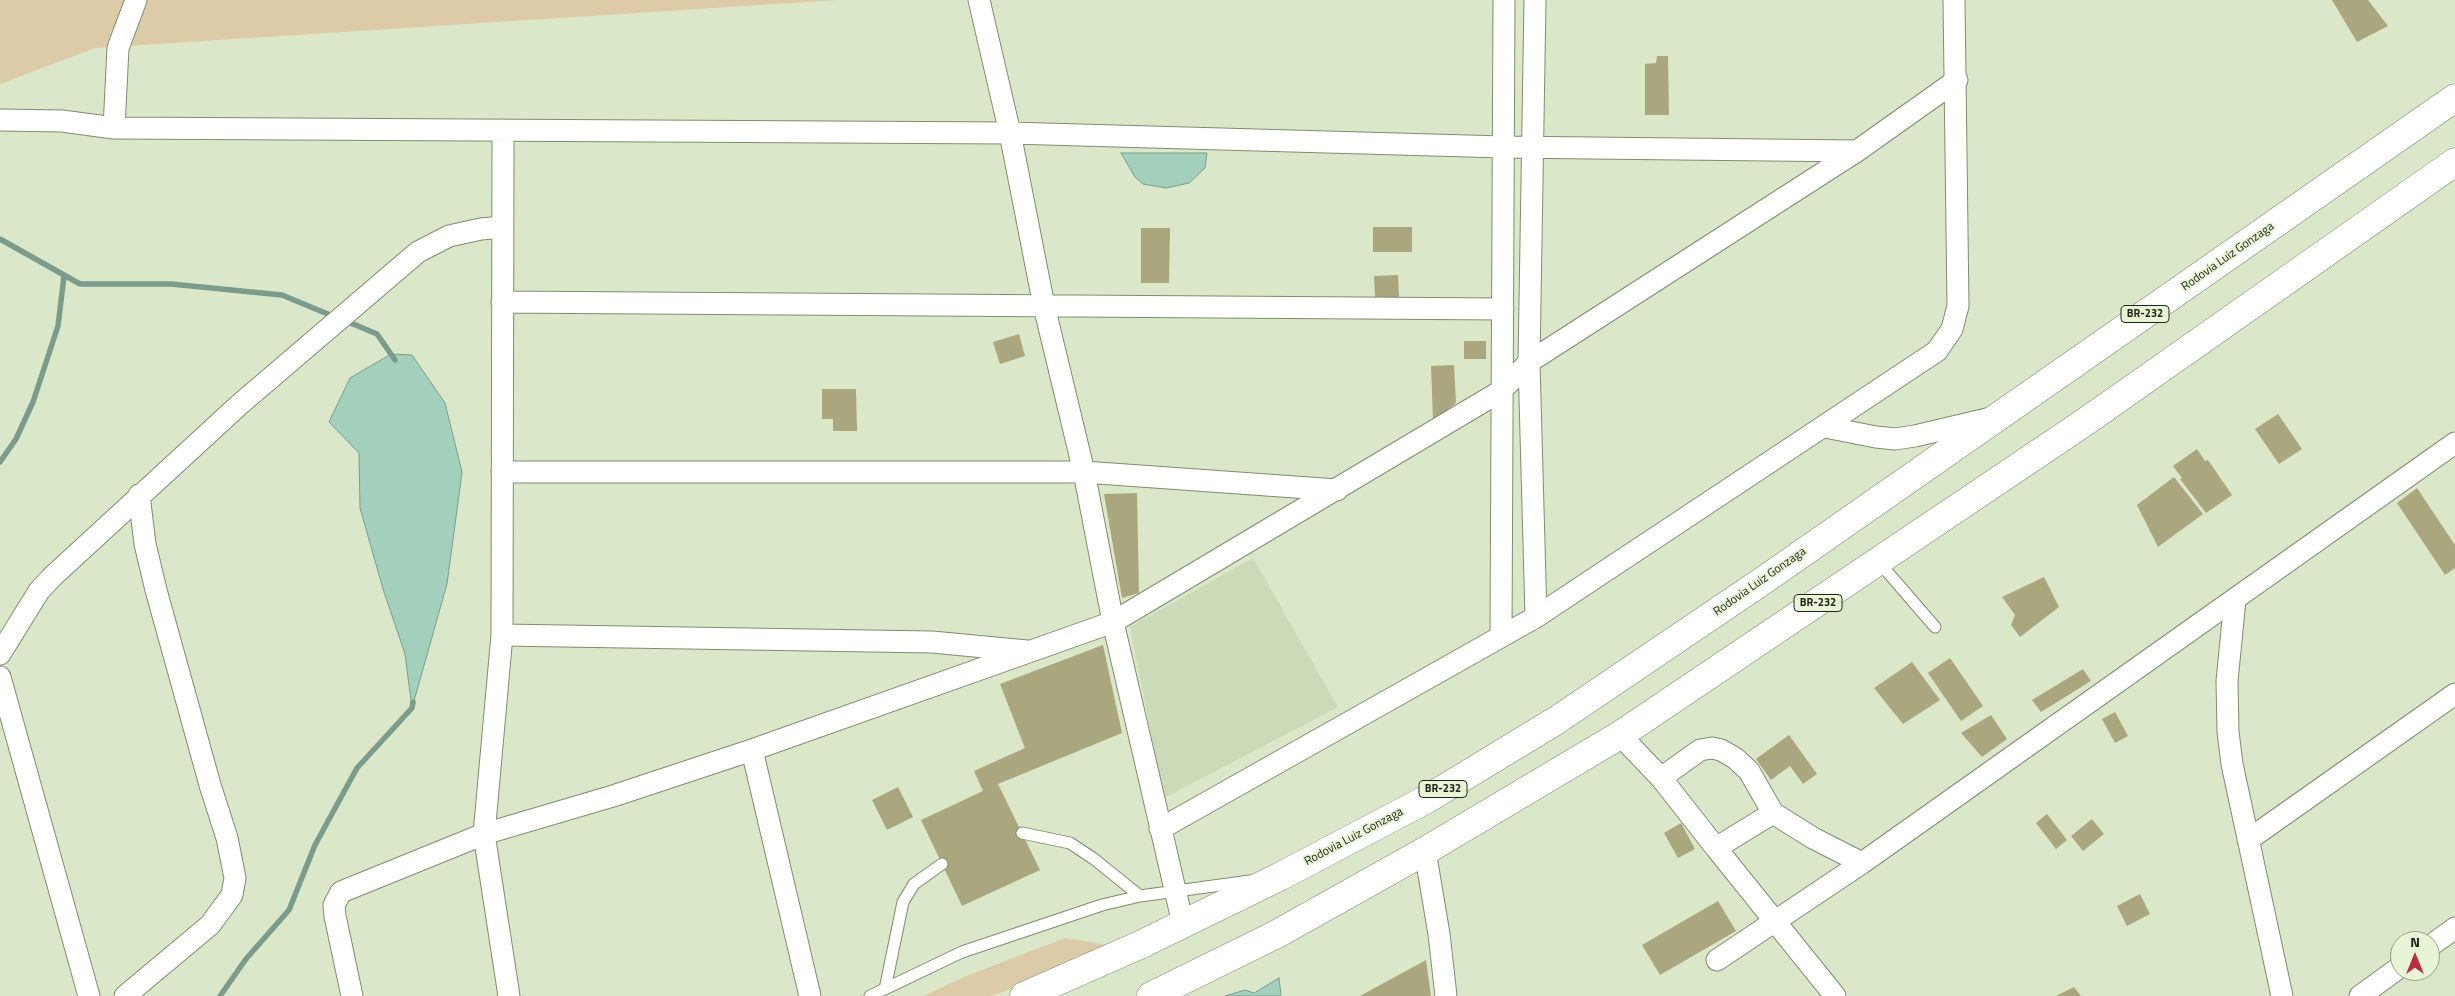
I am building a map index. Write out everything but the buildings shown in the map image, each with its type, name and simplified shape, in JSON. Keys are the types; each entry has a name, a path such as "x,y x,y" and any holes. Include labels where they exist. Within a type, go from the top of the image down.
{"highway":[{"name":"Rodovia Luiz Gonzaga","path":"1024,996 1183,924 1281,876 1426,799 1558,720 1739,597 1996,416 2455,98"},
{"name":"BR-232","path":"1151,996 1277,934 1425,851 1620,735 2085,422 2455,162"}],"street":[{"path":"114,128 118,48 136,0"},
{"path":"980,0 1010,133 1044,306 1084,472 1113,622 1183,924"},
{"path":"1501,636 1504,0"},
{"path":"1535,0 1529,362 1536,617"},
{"path":"1160,829 1536,617 1937,351 1952,329 1958,306 1957,80 1954,0"},
{"path":"352,996 335,916 334,905 341,892 484,834 613,796 752,750 1113,622 1501,391 1529,362 1857,151 1957,80"},
{"path":"0,120 62,121 114,128 1010,133 1503,147 1857,151"},
{"path":"503,130 502,634 484,834 509,996"},
{"path":"0,654 46,584 139,495 238,405 418,252 450,236 481,229 502,227"},
{"path":"502,302 1503,309"},
{"path":"1825,427 1895,439 1915,436 1996,416"},
{"path":"1717,960 1862,863 2455,443"},
{"path":"502,472 1084,472 1337,490"},
{"path":"124,996 210,925 232,895 235,878 227,838 210,785 156,590 145,544 139,495"},
{"path":"2235,600 2227,681 2228,732 2232,764 2282,996"},
{"path":"502,634 932,642 1032,652"},
{"path":"0,677 89,996"},
{"path":"2248,840 2455,694"},
{"path":"1620,735 1661,778 1774,922 1835,996"},
{"path":"1661,778 1700,750 1712,748 1721,750 1736,758 1749,771 1772,813 1813,838 1862,863"},
{"path":"752,750 810,996"},
{"path":"1716,848 1772,813"},
{"path":"1425,851 1439,934 1446,996"},
{"path":"2440,939 2455,928"},
{"path":"2360,996 2390,974"}],"lane":[{"path":"1878,561 1935,627"},
{"path":"1022,833 1036,834 1070,843 1094,859 1140,896"},
{"path":"885,989 902,902 914,884 942,864"},
{"path":"870,996 962,952 1102,905 1140,896 1281,876"}],"shaded area":[{"path":"0,0 837,0 95,48 0,84"},
{"path":"1121,153 1207,153 1205,168 1189,183 1166,188 1143,184 1135,177"},
{"path":"391,354 412,355 445,403 462,472 447,584 412,708 405,654 383,589 360,508 359,453 329,422 350,378"},
{"path":"1253,558 1338,707 1164,798 1130,627"},
{"path":"1065,938 1125,948 991,996 924,996 964,977"},
{"path":"1279,978 1281,996 1225,996 1245,990 1254,993"}],"waterway":[{"path":"0,239 80,284 171,284 282,295 335,317"},
{"path":"0,462 16,439 33,402 58,326 64,276"},
{"path":"346,321 377,334 395,360"},
{"path":"220,996 246,959 289,910 315,845 357,768 412,708 413,702"}]}
